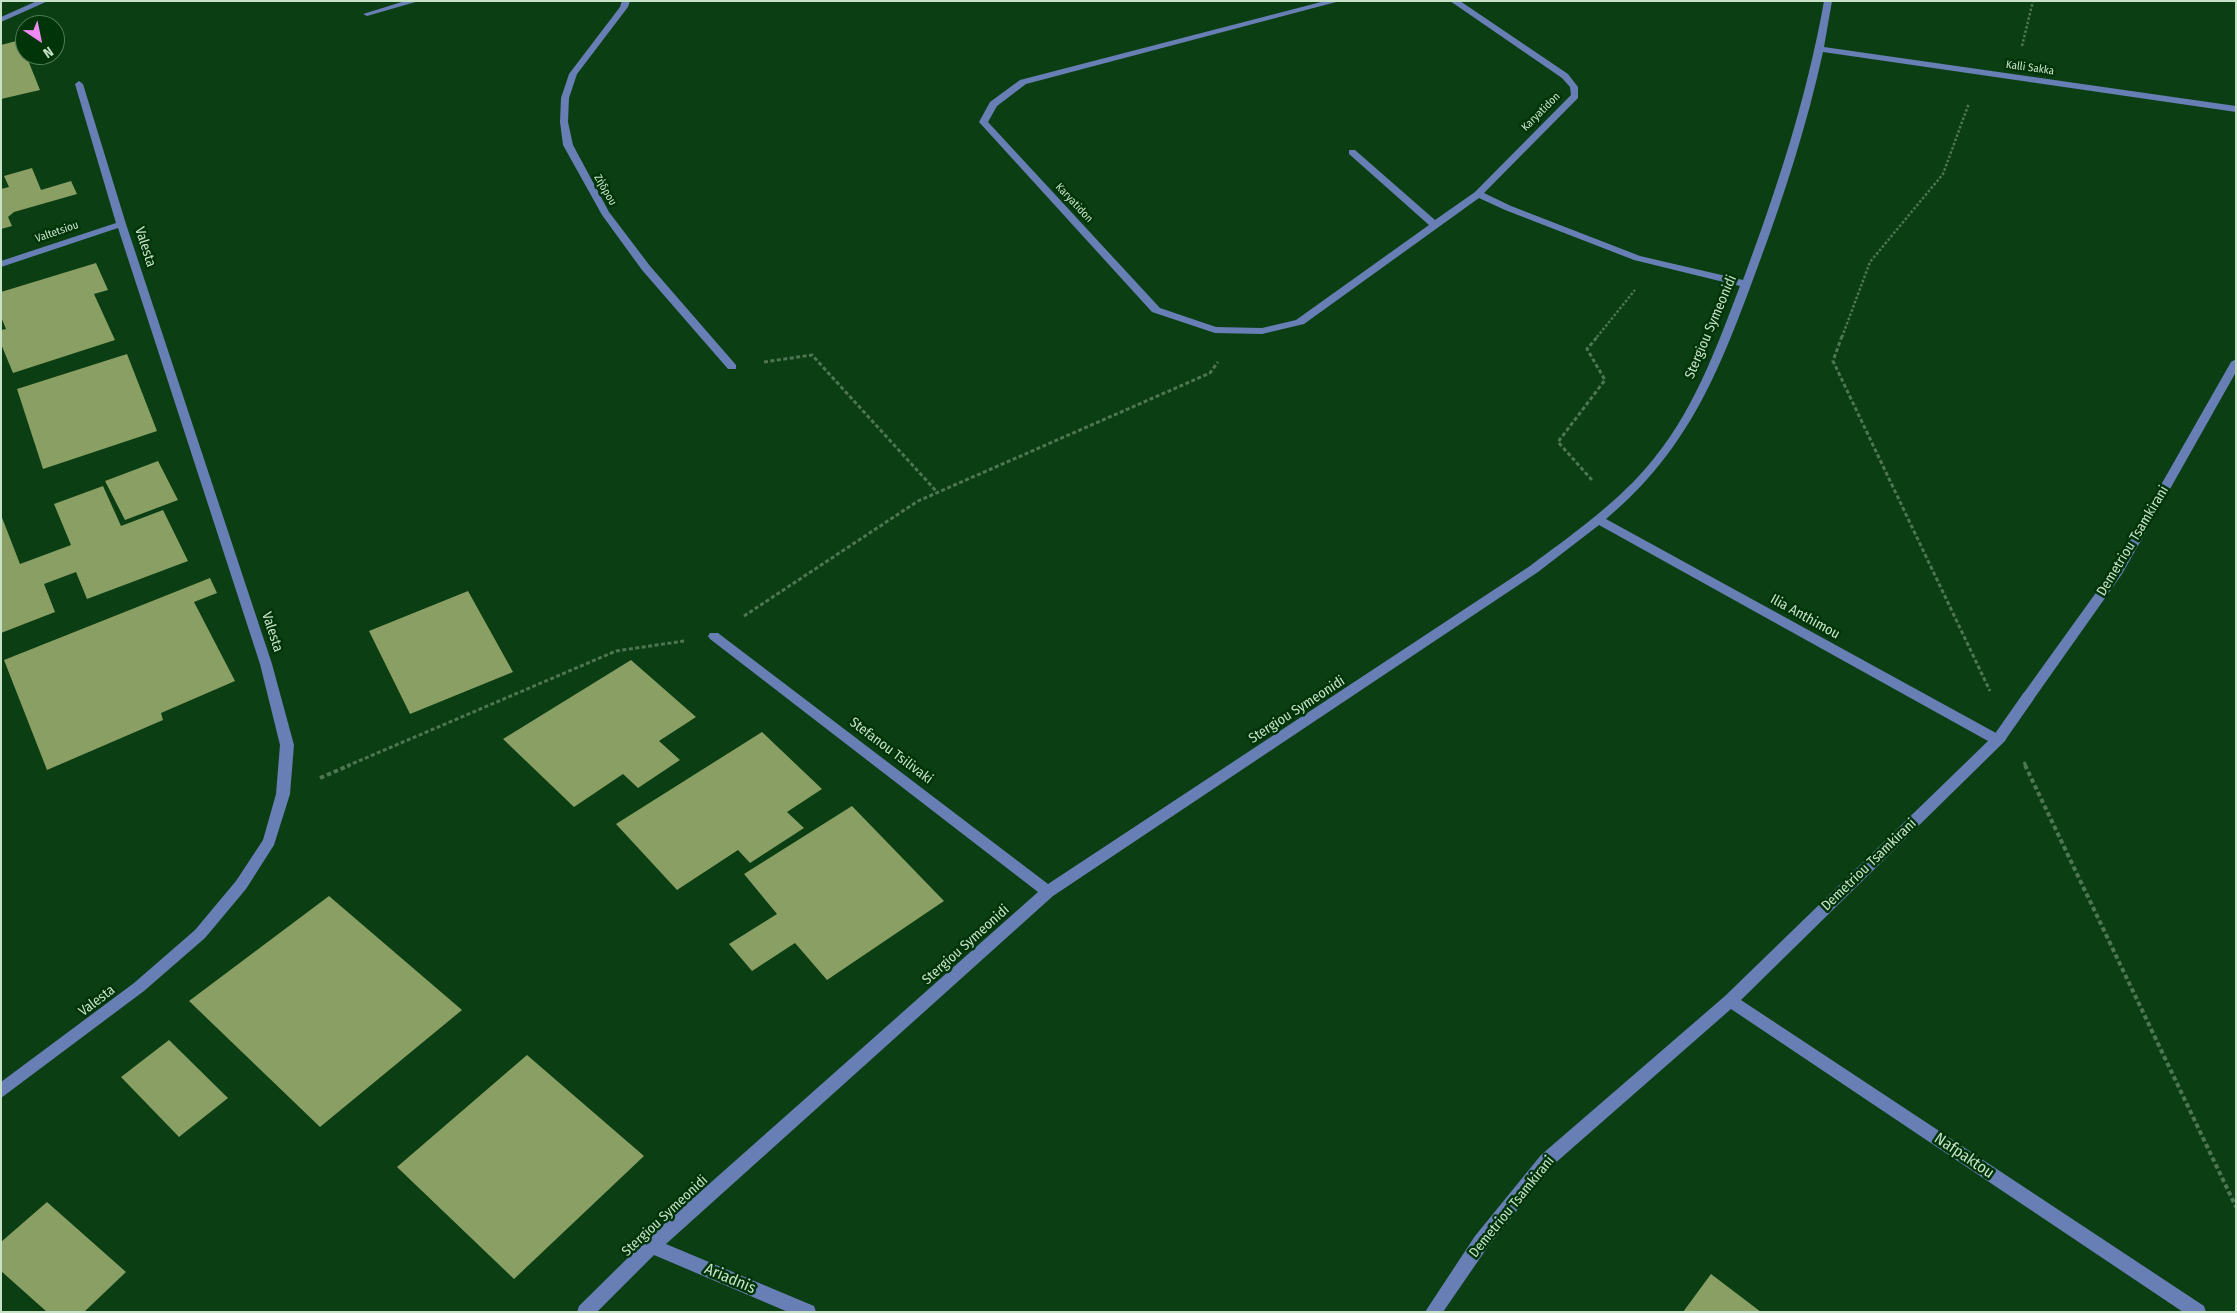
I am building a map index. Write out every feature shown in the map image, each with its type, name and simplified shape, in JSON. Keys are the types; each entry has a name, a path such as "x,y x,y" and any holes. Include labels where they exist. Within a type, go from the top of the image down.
{"street":[{"path":"1,20 44,1"},
{"path":"367,14 415,1"},
{"name":"Ζήδρου","path":"626,1 624,7 573,74 565,98 564,122 568,145 605,213 640,260 732,367"},
{"name":"Karyatidon","path":"1336,1 1024,82 993,104 983,122 1156,310 1215,330 1262,331 1300,322 1478,194 1575,96 1574,87 1565,76 1454,1"},
{"name":"Stergiou Symeonidi","path":"585,1312 652,1246 1048,892 1534,569 1599,520 1650,471 1682,427 1714,366 1775,209 1821,48 1828,1"},
{"name":"Kalli Sakka","path":"1821,48 2236,109"},
{"name":"Valesta","path":"1,1091 140,987 200,934 241,886 269,841 283,794 287,745 266,664 121,224 79,84"},
{"path":"1352,152 1435,225"},
{"path":"1478,194 1628,254 1746,284"},
{"name":"Valtetsiou","path":"1,264 121,224"},
{"name":"Demetriou Tsamkirani","path":"1433,1312 1481,1242 1548,1160 1730,1001 1998,738 2118,570 2232,378 2236,362"},
{"name":"Ilia Anthimou","path":"1599,520 1998,738"},
{"name":"Stefanou Tsilivaki","path":"714,636 1048,892"},
{"name":"Nafpaktou","path":"1730,1001 2198,1312"},
{"name":"Ariadnis","path":"652,1246 808,1312"}],"path":[{"path":"2013,77 2033,1"},
{"path":"1981,72 1943,174 1870,262 1833,361 1992,694"},
{"path":"1615,505 1558,442 1605,380 1587,349 1658,262"},
{"path":"283,794 616,651 714,636 918,501 1210,373 1240,330"},
{"path":"732,367 812,355 937,492"},
{"path":"2022,757 2236,1207"}],"building":[{"path":"15,41 15,65 30,65 40,90 1,99 1,45"},
{"path":"32,168 41,190 71,181 77,194 14,212 8,217 12,226 1,229 1,189 9,187 4,176"},
{"path":"96,263 108,290 94,294 115,340 13,373 1,344 1,330 6,329 1,317 1,292"},
{"path":"127,354 157,431 43,469 17,389"},
{"path":"158,461 178,500 125,520 105,481"},
{"path":"103,486 121,526 163,510 188,561 87,599 76,572 44,584 55,612 1,633 1,515 20,564 71,545 54,504"},
{"path":"210,578 217,593 194,602 235,681 161,713 163,720 47,770 4,660"},
{"path":"468,591 513,672 410,714 369,631"},
{"path":"631,660 696,717 659,741 680,760 638,788 623,774 574,807 503,739"},
{"path":"762,732 822,789 787,812 804,828 750,863 738,850 677,890 616,824"},
{"path":"852,806 944,901 827,980 795,943 752,971 729,944 777,914 744,874"},
{"path":"329,896 462,1010 320,1127 189,1001"},
{"path":"169,1040 228,1098 179,1137 121,1077"},
{"path":"527,1055 644,1156 514,1279 397,1167"},
{"path":"47,1202 126,1272 84,1312 47,1312 1,1271 1,1242"},
{"path":"1711,1274 1761,1312 1683,1312"}]}
